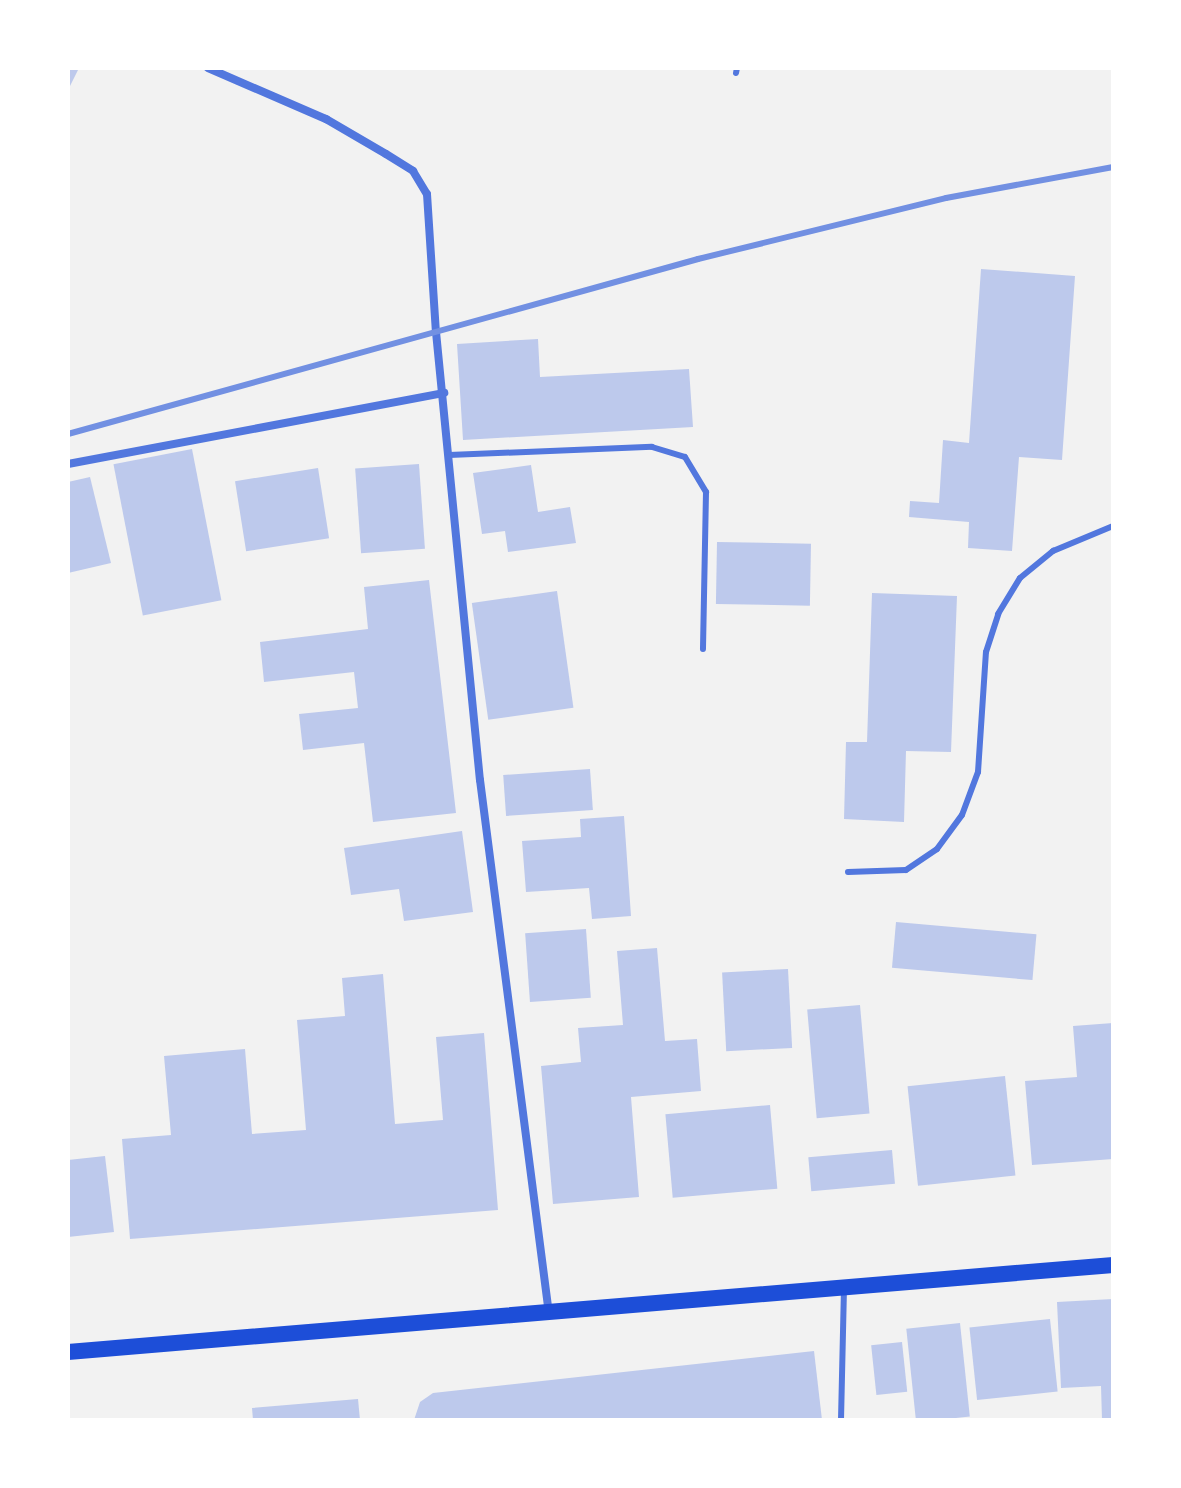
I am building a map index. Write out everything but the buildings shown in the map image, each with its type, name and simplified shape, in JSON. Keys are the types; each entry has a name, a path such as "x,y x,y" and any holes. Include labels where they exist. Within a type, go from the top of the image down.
{"main road":[{"path":"68,1352 1113,1265"}],"street":[{"path":"208,68 326,119 413,171 427,194 480,780 549,1314"},
{"path":"68,464 444,393"}],"lane":[{"path":"449,455 652,447 685,457 706,492 703,649"},
{"path":"848,872 906,870 937,849 962,815 978,772 986,652 998,614 1020,578 1053,551 1113,526"},
{"path":"841,1420 844,1286"}],"railway":[{"path":"68,434 698,259 946,198 1113,167"}]}
